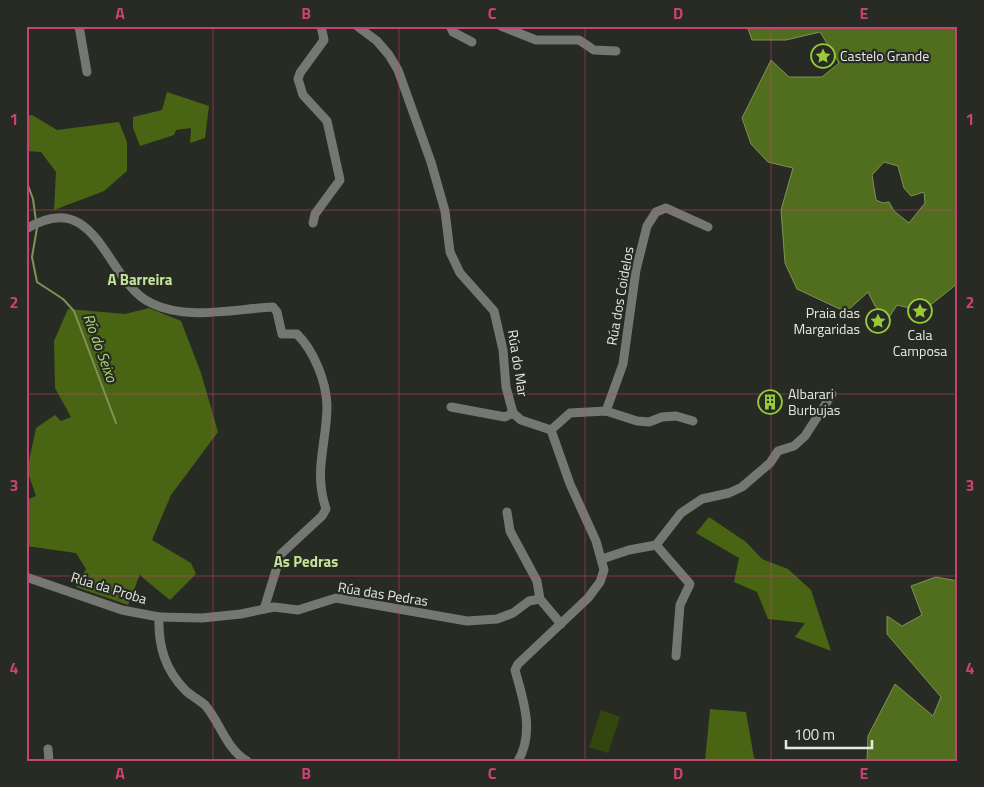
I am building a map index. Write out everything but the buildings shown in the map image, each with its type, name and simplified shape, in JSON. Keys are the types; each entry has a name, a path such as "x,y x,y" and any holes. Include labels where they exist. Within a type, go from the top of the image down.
{"street":[{"path":"79,26 87,72"},
{"path":"313,223 315,214 340,180 327,121 303,95 298,79 300,73 324,40 321,26"},
{"name":"Rúa do Mar","path":"356,26 377,41 389,55 398,70 434,170 445,211 450,252 460,273 494,311 503,350 506,387 513,414 521,420 551,430"},
{"path":"450,26 453,32 472,42"},
{"path":"501,26 536,40 579,40 594,50 616,51"},
{"name":"Rúa dos Coidelos","path":"606,411 623,364 636,270 648,226 656,212 666,208 708,227"},
{"path":"26,228 48,218 74,220 90,232 135,290 150,303 168,310 190,313 273,307 278,312 282,334 297,334 306,344 321,375 327,404 319,477 326,509 322,516 282,554 264,609"},
{"path":"602,559 629,550 656,545 681,513 702,499 729,493 742,487 770,462 778,452 794,446 805,436 832,394"},
{"path":"451,408 505,417 513,414"},
{"path":"522,759 526,736 526,713 515,670 521,659 588,598 600,582 604,570 602,559 570,484 551,430 570,413 606,411 637,421 649,422 662,417 676,416 692,420"},
{"path":"507,512 510,531 537,581 540,600 561,624"},
{"path":"656,545 690,584 680,605 676,656"},
{"name":"Rúa da Proba","path":"26,576 122,610 159,617 158,639 164,660 174,677 205,706 224,737 247,761"},
{"name":"Rúa das Pedras","path":"159,617 202,618 241,614 274,607 298,610 336,598 467,621 496,619 513,613 529,601 540,600"},
{"path":"48,749 49,761"}],"shaded area":[{"path":"747,26 958,26 958,283 923,311 897,305 888,319 875,306 868,292 846,312 797,289 785,263 781,210 793,168 768,162 751,144 742,118 771,60 789,77 822,77 839,63 820,32 786,40 752,40","holes":["884,162 898,166 904,188 911,196 924,192 925,203 909,223 894,211 889,202 883,203 876,200 872,175"]},
{"path":"167,92 209,106 205,138 190,143 191,128 176,130 174,135 140,146 133,128 133,117 162,110"},
{"path":"32,115 57,130 119,122 127,142 127,171 104,191 54,210 56,172 41,152 26,151 26,116"},
{"path":"149,308 181,321 201,373 218,432 171,495 152,540 191,563 196,574 170,600 140,574 128,605 76,587 86,569 76,553 26,546 26,500 36,496 27,470 36,428 55,415 61,421 71,417 55,388 54,341 68,309 125,314"},
{"path":"709,517 746,542 762,559 788,569 811,590 831,651 795,637 805,623 768,619 757,592 734,582 739,558 696,533"},
{"path":"936,577 958,581 958,761 867,761 868,736 895,684 933,716 941,697 887,634 887,616 902,626 922,615 911,586"},
{"path":"710,709 746,712 754,758 761,761 705,761"},
{"path":"601,710 620,717 608,753 589,747"}],"waterway":[{"name":"Río do Seixo","path":"26,180 33,199 36,221"},
{"name":"Río do Seixo","path":"37,228 32,257 37,282 63,299 74,311 116,423"}],"place":[{"name":"Castelo Grande","path":"823,56"},
{"name":"Cala Camposa","path":"920,311"},
{"name":"Praia das Margaridas","path":"878,321"},
{"name":"Albarari Burbujas","path":"770,402"}],"district":[{"name":"A Barreira","path":"140,280"},
{"name":"As Pedras","path":"306,562"}]}
